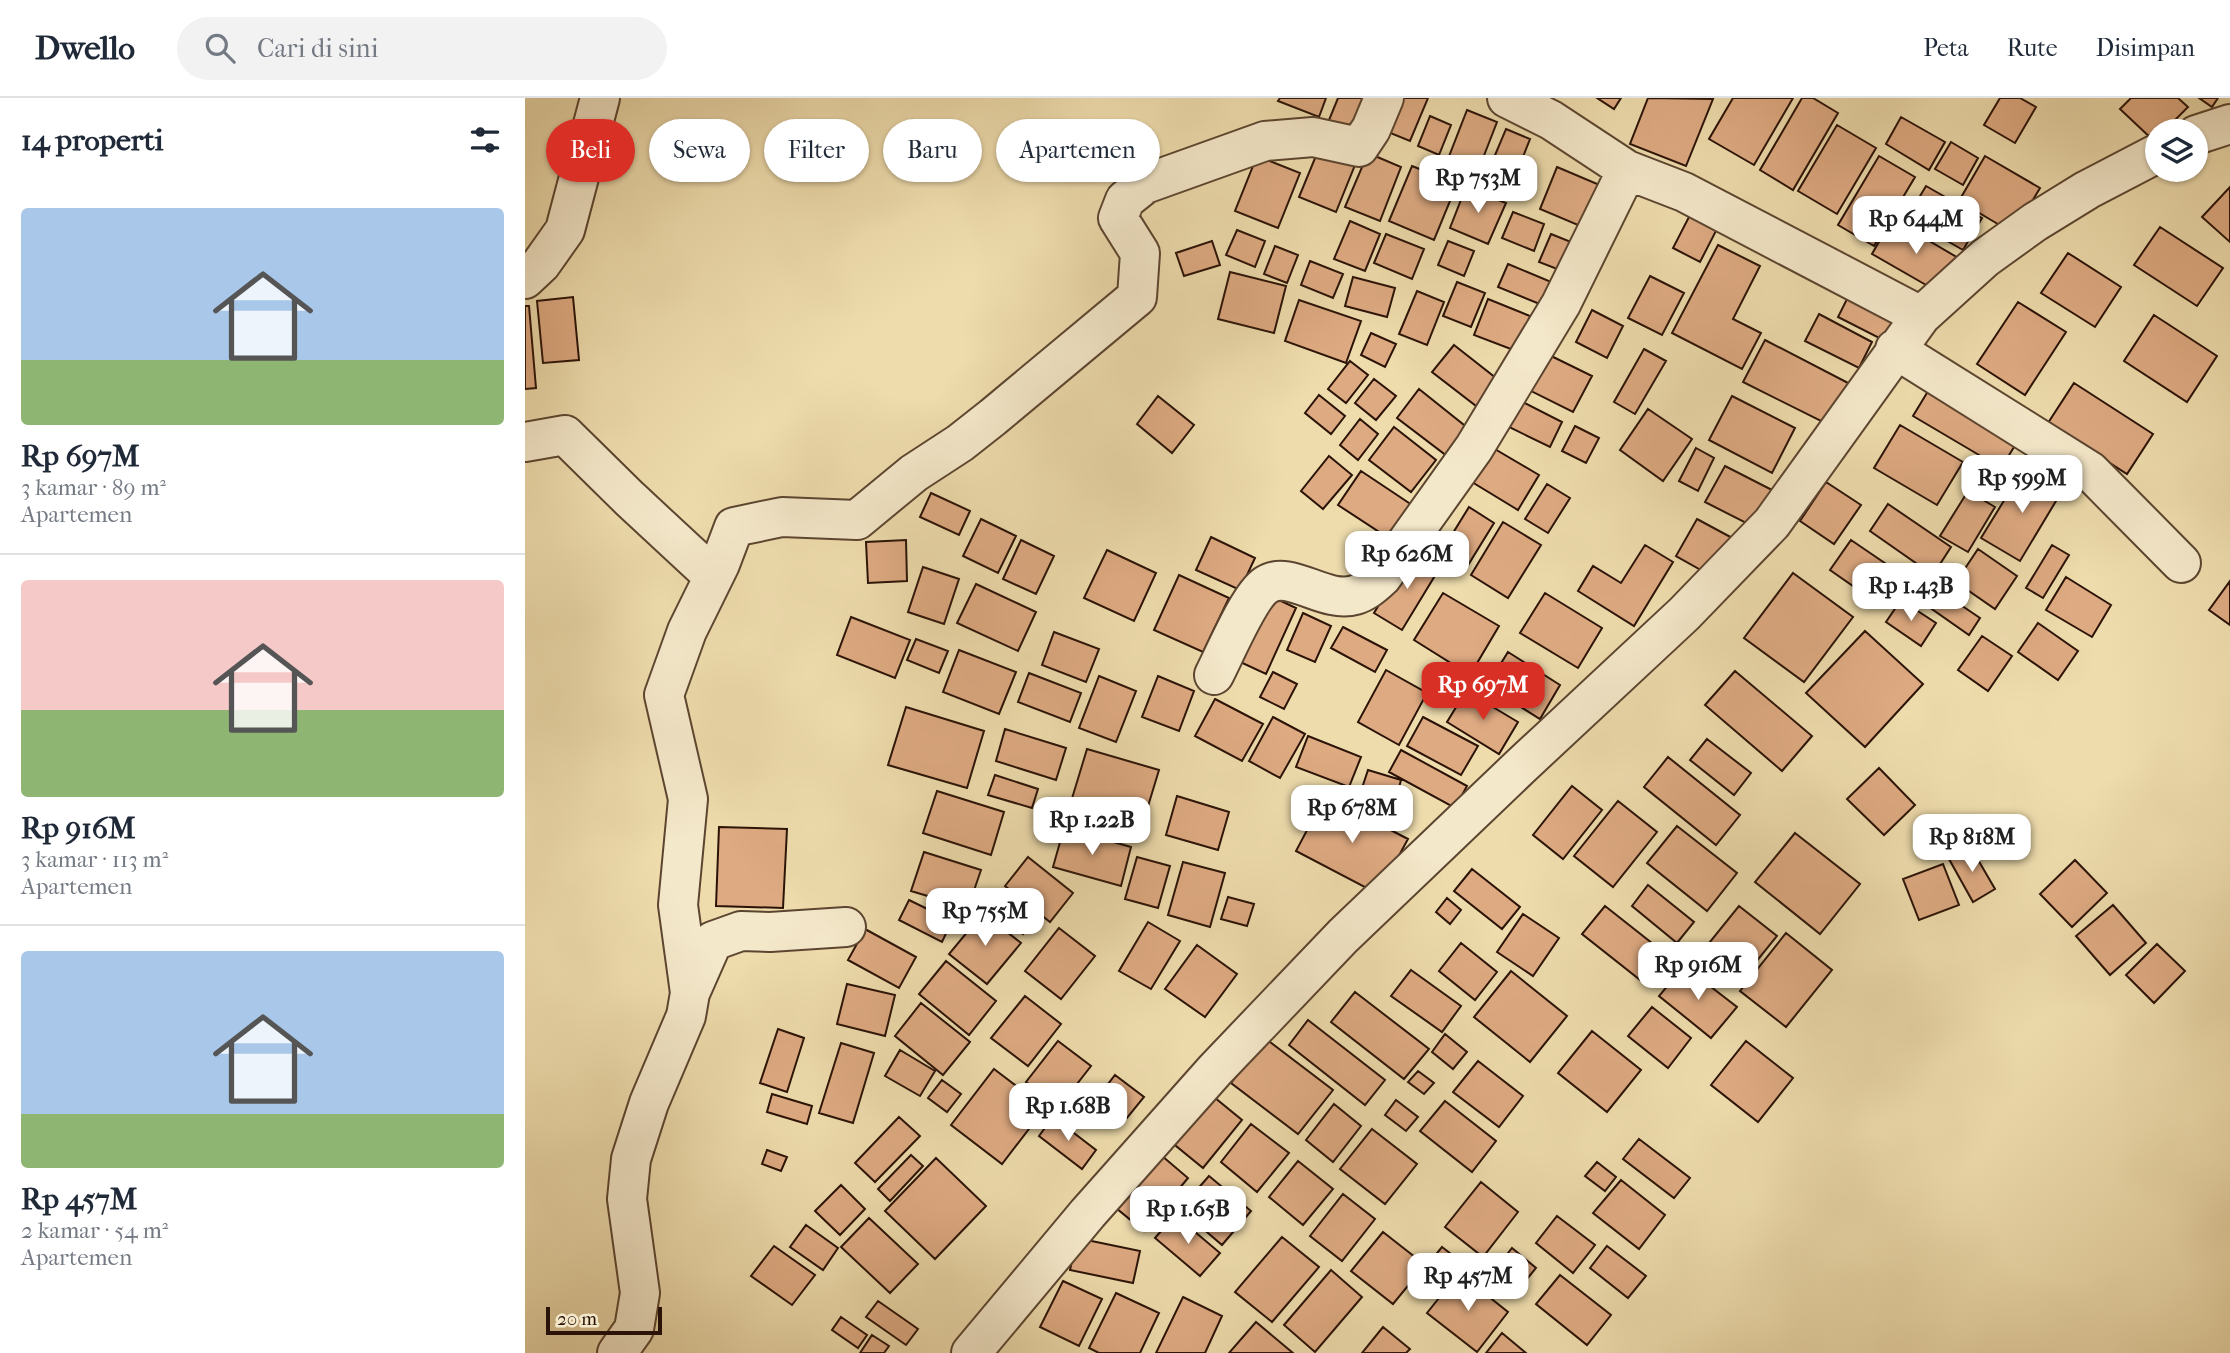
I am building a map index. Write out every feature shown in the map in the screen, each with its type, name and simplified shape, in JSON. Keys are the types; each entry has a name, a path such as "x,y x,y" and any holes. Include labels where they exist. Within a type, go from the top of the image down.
{"street":[{"path":"525,279 541,264 565,230 600,98"},
{"path":"690,993 678,905 688,799 664,695 687,631 720,564 734,527 782,517 856,520 914,473 976,430 1137,296 1140,253 1118,218 1125,200 1145,184 1265,141 1313,137 1359,147 1371,129 1384,98"},
{"path":"1507,98 1558,109 1626,170 1684,192 1920,316"},
{"path":"2208,131 2230,124"},
{"path":"971,1353 1088,1213 1206,1080 1343,936 1684,614 1772,523 1920,316 1985,258 2035,222 2087,190 2145,160"},
{"path":"1214,675 1254,599 1264,586 1271,582 1296,582 1310,590 1338,597 1354,596 1367,590 1382,577 1474,448 1554,316 1626,170"},
{"path":"1895,349 2090,471 2181,563"},
{"path":"525,442 565,435 713,576"},
{"path":"617,1353 634,1329 640,1293 627,1199 631,1159 649,1103 686,1016 690,993 713,942 741,931 846,928"}],"building":[{"path":"1280,98 1326,98 1319,117 1278,101"},
{"path":"1338,98 1377,98 1361,138 1327,125"},
{"path":"1391,98 1428,98 1410,141 1378,128"},
{"path":"1597,98 1621,98 1614,109"},
{"path":"1648,98 1713,99 1686,166 1630,144"},
{"path":"1733,98 1793,98 1754,165 1709,139"},
{"path":"1802,98 1813,98 1838,113 1793,190 1760,170"},
{"path":"2000,98 2020,98 2036,107 2015,143 1984,125"},
{"path":"2131,98 2178,98 2188,107 2176,119 2145,119 2145,133 2120,109"},
{"path":"2199,98 2218,98 2212,107"},
{"path":"1467,110 1497,122 1478,171 1448,159"},
{"path":"1430,116 1451,125 1439,155 1418,146"},
{"path":"1901,117 1945,142 1929,170 1886,144"},
{"path":"1837,125 1876,148 1837,214 1798,191"},
{"path":"1506,129 1530,139 1515,177 1490,167"},
{"path":"1951,142 1978,158 1963,185 1935,169"},
{"path":"1320,146 1357,160 1336,212 1299,197"},
{"path":"1368,153 1401,167 1380,221 1345,207"},
{"path":"1257,156 1300,173 1278,228 1235,211"},
{"path":"1879,156 1915,177 1874,246 1838,225"},
{"path":"1985,156 2040,188 2013,233 1959,201"},
{"path":"1412,166 1457,184 1434,240 1389,221"},
{"path":"1557,167 1602,186 1585,228 1540,209"},
{"path":"1926,186 1982,218 1963,250 1907,218"},
{"path":"1466,187 1506,203 1488,244 1450,228"},
{"path":"2230,187 2230,242 2202,217"},
{"path":"1513,212 1544,224 1534,251 1502,238"},
{"path":"1691,213 1718,227 1700,262 1673,248"},
{"path":"1892,219 1960,259 1940,293 1872,254"},
{"path":"1350,221 1380,234 1365,271 1334,259"},
{"path":"2160,227 2223,268 2197,306 2134,265"},
{"path":"1237,230 1265,241 1255,267 1226,255"},
{"path":"1386,234 1424,249 1412,279 1374,263"},
{"path":"1551,234 1581,246 1570,274 1539,262"},
{"path":"1212,241 1220,265 1184,276 1176,253"},
{"path":"1448,241 1474,251 1464,276 1438,265"},
{"path":"1718,245 1760,266 1733,319 1761,333 1742,369 1672,333"},
{"path":"1275,246 1298,255 1287,283 1264,274"},
{"path":"2068,253 2121,287 2095,327 2041,293"},
{"path":"1310,261 1343,274 1333,298 1301,285"},
{"path":"1508,264 1556,284 1547,307 1498,287"},
{"path":"1230,272 1286,286 1274,333 1218,319"},
{"path":"1650,276 1684,293 1662,335 1628,318"},
{"path":"1353,277 1395,288 1387,317 1345,306"},
{"path":"1457,282 1485,293 1471,327 1443,316"},
{"path":"1417,291 1444,302 1427,345 1399,334"},
{"path":"1849,295 1901,321 1889,343 1838,317"},
{"path":"573,297 579,360 543,363 537,301"},
{"path":"1488,299 1530,316 1516,351 1474,335"},
{"path":"1299,300 1361,321 1346,363 1285,341"},
{"path":"2018,302 2066,332 2025,395 1977,364"},
{"path":"525,306 529,306 536,388 525,389"},
{"path":"1592,310 1623,326 1607,358 1576,342"},
{"path":"1819,314 1872,342 1859,368 1805,341"},
{"path":"2154,315 2217,356 2187,402 2124,361"},
{"path":"1371,333 1396,344 1385,367 1361,355"},
{"path":"1765,340 1852,385 1831,426 1743,382"},
{"path":"1454,345 1501,382 1480,409 1432,372"},
{"path":"1644,349 1666,361 1635,414 1614,402"},
{"path":"1541,351 1592,376 1573,412 1523,387"},
{"path":"1350,361 1368,375 1346,403 1328,389"},
{"path":"1936,378 2024,431 2001,468 1913,416"},
{"path":"1374,379 1396,396 1376,420 1355,403"},
{"path":"2074,383 2153,434 2127,474 2048,423"},
{"path":"1419,389 1469,429 1447,456 1397,418"},
{"path":"1319,395 1345,416 1331,434 1305,413"},
{"path":"1158,396 1194,425 1172,453 1137,424"},
{"path":"1732,396 1795,428 1772,473 1709,440"},
{"path":"1513,397 1562,422 1550,447 1501,423"},
{"path":"1648,409 1692,439 1663,481 1620,450"},
{"path":"1360,419 1378,434 1358,460 1340,445"},
{"path":"1900,425 1963,462 1937,505 1874,468"},
{"path":"1575,426 1599,438 1586,463 1562,451"},
{"path":"1394,427 1436,460 1411,492 1369,460"},
{"path":"1488,445 1539,475 1518,510 1467,479"},
{"path":"1696,448 1714,458 1698,491 1679,481"},
{"path":"1329,456 1352,475 1323,509 1301,491"},
{"path":"1725,466 1774,491 1756,528 1705,502"},
{"path":"2024,468 2062,491 2020,561 1981,538"},
{"path":"1361,471 1412,505 1390,539 1338,505"},
{"path":"1826,482 1861,505 1834,544 1800,521"},
{"path":"1547,484 1570,498 1548,533 1525,519"},
{"path":"1968,491 1995,507 1968,552 1940,536"},
{"path":"931,493 970,511 959,535 920,517"},
{"path":"1888,504 1951,547 1933,575 1870,531"},
{"path":"1469,507 1494,523 1465,570 1440,554"},
{"path":"981,519 1016,536 998,573 963,556"},
{"path":"1697,519 1736,540 1715,578 1676,556"},
{"path":"1503,522 1541,545 1508,598 1471,575"},
{"path":"1211,537 1255,558 1240,590 1196,570"},
{"path":"906,540 907,581 868,583 866,542"},
{"path":"1021,540 1054,556 1036,594 1003,579"},
{"path":"1851,540 1895,570 1873,600 1830,570"},
{"path":"1645,545 1673,562 1634,626 1578,591 1593,566 1621,583"},
{"path":"2052,545 2069,555 2043,598 2026,588"},
{"path":"1978,549 2017,576 1995,609 1956,582"},
{"path":"1107,550 1156,573 1134,621 1084,598"},
{"path":"1411,552 1439,569 1402,630 1374,613"},
{"path":"923,567 959,579 944,624 908,612"},
{"path":"1793,573 1853,617 1804,682 1744,638"},
{"path":"1179,575 1229,598 1203,652 1154,630"},
{"path":"2066,577 2111,605 2092,637 2046,610"},
{"path":"2230,581 2230,625 2209,610"},
{"path":"976,584 1036,612 1018,651 957,623"},
{"path":"1940,591 1980,618 1969,635 1929,607"},
{"path":"1443,593 1499,626 1470,675 1414,640"},
{"path":"1545,593 1602,628 1578,668 1520,633"},
{"path":"1268,595 1296,608 1266,674 1238,661"},
{"path":"1901,600 1936,623 1921,646 1886,622"},
{"path":"1303,613 1331,626 1315,662 1287,650"},
{"path":"851,617 910,640 895,678 837,655"},
{"path":"2038,623 2078,651 2058,680 2018,652"},
{"path":"1343,627 1387,650 1375,672 1331,648"},
{"path":"1865,631 1923,684 1865,747 1806,693"},
{"path":"1054,632 1099,649 1086,682 1042,665"},
{"path":"1982,636 2012,656 1988,691 1958,670"},
{"path":"916,639 948,651 939,673 907,660"},
{"path":"959,650 1016,672 999,714 943,692"},
{"path":"1508,652 1560,685 1540,719 1487,686"},
{"path":"1386,670 1427,693 1399,745 1358,722"},
{"path":"1735,671 1812,736 1782,771 1705,705"},
{"path":"1273,672 1297,684 1284,709 1260,697"},
{"path":"1029,673 1081,693 1070,722 1018,702"},
{"path":"1099,676 1136,691 1116,742 1079,728"},
{"path":"1158,676 1194,691 1179,731 1142,717"},
{"path":"1466,691 1518,722 1499,754 1447,722"},
{"path":"1215,699 1263,724 1242,761 1195,736"},
{"path":"906,707 984,731 967,788 888,765"},
{"path":"1273,717 1305,734 1280,778 1249,761"},
{"path":"1423,717 1478,746 1461,775 1407,746"},
{"path":"1005,729 1066,748 1056,780 996,761"},
{"path":"1308,736 1361,757 1349,787 1296,767"},
{"path":"1707,739 1751,773 1734,795 1690,760"},
{"path":"1087,749 1159,770 1142,826 1070,805"},
{"path":"1401,750 1467,786 1455,808 1389,772"},
{"path":"1668,757 1740,815 1716,845 1644,787"},
{"path":"1879,768 1915,805 1884,835 1847,799"},
{"path":"1368,770 1401,780 1396,799 1362,788"},
{"path":"995,775 1038,789 1032,808 988,795"},
{"path":"1572,786 1602,810 1563,859 1533,835"},
{"path":"937,791 1004,812 991,855 923,833"},
{"path":"1177,796 1229,812 1218,850 1166,835"},
{"path":"1325,796 1408,839 1378,894 1296,851"},
{"path":"1618,801 1657,832 1613,887 1574,856"},
{"path":"1677,826 1737,873 1707,911 1647,863"},
{"path":"719,827 787,829 783,908 716,906"},
{"path":"1064,828 1131,847 1121,886 1053,867"},
{"path":"1795,833 1860,884 1820,934 1755,882"},
{"path":"1970,846 1995,889 1973,902 1949,859"},
{"path":"924,852 981,870 968,908 911,891"},
{"path":"1028,857 1073,893 1050,922 1005,886"},
{"path":"1137,857 1170,866 1158,908 1125,899"},
{"path":"2075,860 2107,893 2072,927 2040,894"},
{"path":"1183,862 1225,873 1210,927 1168,915"},
{"path":"1943,864 1959,905 1919,920 1903,879"},
{"path":"1472,869 1520,907 1502,929 1454,891"},
{"path":"1648,885 1694,922 1677,943 1632,906"},
{"path":"1000,892 1035,919 1023,934 988,906"},
{"path":"1228,897 1254,904 1247,926 1221,919"},
{"path":"1447,898 1461,910 1450,924 1436,912"},
{"path":"909,900 952,921 942,942 899,920"},
{"path":"2113,905 2146,943 2110,975 2076,936"},
{"path":"1605,906 1667,955 1644,983 1582,934"},
{"path":"1739,906 1777,936 1743,978 1705,948"},
{"path":"983,913 1021,943 987,984 949,954"},
{"path":"1523,914 1559,938 1533,976 1497,952"},
{"path":"1148,922 1180,941 1151,989 1119,971"},
{"path":"1059,928 1095,956 1061,999 1025,971"},
{"path":"865,929 916,957 899,988 848,960"},
{"path":"1786,933 1832,970 1786,1027 1740,991"},
{"path":"1461,943 1497,972 1475,1000 1439,971"},
{"path":"2157,944 2185,971 2154,1003 2126,975"},
{"path":"1197,945 1237,974 1205,1017 1165,989"},
{"path":"946,961 996,1001 969,1035 919,994"},
{"path":"1684,966 1737,1007 1711,1038 1659,996"},
{"path":"1411,970 1461,1006 1442,1032 1391,996"},
{"path":"1511,971 1567,1016 1530,1062 1474,1017"},
{"path":"847,984 895,995 885,1036 837,1024"},
{"path":"1355,992 1429,1049 1404,1079 1331,1022"},
{"path":"1025,996 1061,1024 1028,1066 991,1038"},
{"path":"921,1003 970,1042 943,1075 895,1036"},
{"path":"1652,1007 1691,1038 1668,1068 1628,1036"},
{"path":"1308,1020 1385,1080 1365,1105 1289,1045"},
{"path":"778,1029 804,1038 787,1092 760,1083"},
{"path":"1592,1031 1641,1070 1607,1112 1558,1073"},
{"path":"1445,1034 1467,1052 1453,1069 1432,1052"},
{"path":"1266,1039 1333,1090 1298,1134 1231,1083"},
{"path":"1058,1041 1091,1066 1059,1107 1026,1082"},
{"path":"1746,1041 1793,1078 1758,1122 1711,1085"},
{"path":"841,1043 874,1053 853,1123 819,1113"},
{"path":"900,1050 935,1071 920,1096 885,1076"},
{"path":"1478,1061 1523,1096 1499,1127 1453,1092"},
{"path":"994,1069 1045,1108 1002,1164 951,1125"},
{"path":"1418,1071 1434,1083 1424,1094 1408,1082"},
{"path":"1115,1075 1144,1097 1127,1118 1098,1097"},
{"path":"942,1080 961,1094 947,1112 928,1098"},
{"path":"1209,1093 1242,1120 1203,1168 1170,1141"},
{"path":"772,1094 812,1106 807,1124 767,1112"},
{"path":"1396,1100 1418,1117 1406,1131 1385,1115"},
{"path":"1445,1101 1496,1141 1472,1172 1420,1131"},
{"path":"1334,1104 1361,1126 1333,1162 1306,1140"},
{"path":"899,1117 920,1136 875,1182 855,1163"},
{"path":"1053,1117 1096,1150 1082,1169 1039,1136"},
{"path":"1251,1124 1289,1153 1257,1192 1221,1162"},
{"path":"1372,1129 1417,1164 1385,1204 1340,1169"},
{"path":"1639,1139 1690,1178 1674,1198 1623,1159"},
{"path":"767,1150 787,1157 781,1171 762,1164"},
{"path":"1155,1150 1188,1178 1144,1231 1110,1203"},
{"path":"911,1155 923,1166 890,1201 878,1189"},
{"path":"936,1158 986,1206 935,1259 885,1211"},
{"path":"1298,1161 1333,1189 1303,1225 1269,1197"},
{"path":"1597,1162 1616,1177 1605,1191 1585,1176"},
{"path":"1209,1176 1251,1211 1222,1245 1180,1209"},
{"path":"1621,1180 1665,1215 1639,1249 1593,1213"},
{"path":"1481,1182 1518,1212 1483,1257 1445,1227"},
{"path":"841,1185 865,1209 840,1235 815,1211"},
{"path":"1343,1194 1375,1219 1342,1261 1310,1236"},
{"path":"1175,1215 1220,1253 1200,1276 1155,1238"},
{"path":"1557,1216 1595,1245 1573,1273 1536,1243"},
{"path":"869,1218 918,1264 890,1293 841,1247"},
{"path":"806,1225 838,1248 823,1270 790,1247"},
{"path":"1383,1232 1425,1265 1393,1304 1351,1271"},
{"path":"1282,1237 1319,1267 1272,1322 1235,1292"},
{"path":"1077,1238 1140,1251 1133,1283 1070,1270"},
{"path":"774,1246 815,1275 792,1305 751,1276"},
{"path":"1607,1246 1646,1276 1628,1298 1590,1268"},
{"path":"1442,1247 1460,1261 1439,1288 1421,1273"},
{"path":"1512,1248 1536,1268 1518,1290 1494,1271"},
{"path":"1331,1270 1362,1297 1315,1352 1284,1325"},
{"path":"1459,1273 1508,1312 1477,1352 1427,1313"},
{"path":"1560,1275 1611,1315 1587,1345 1536,1304"},
{"path":"1063,1281 1102,1299 1079,1346 1040,1327"},
{"path":"1116,1293 1159,1313 1140,1353 1099,1353 1089,1348"},
{"path":"1183,1297 1222,1316 1205,1353 1156,1353"},
{"path":"878,1301 918,1329 906,1345 866,1317"},
{"path":"841,1317 867,1335 858,1348 832,1330"},
{"path":"1256,1322 1293,1353 1229,1353"},
{"path":"1383,1327 1410,1349 1406,1353 1362,1353"},
{"path":"1502,1333 1526,1353 1486,1353"},
{"path":"872,1335 889,1346 884,1353 860,1353"}]}
